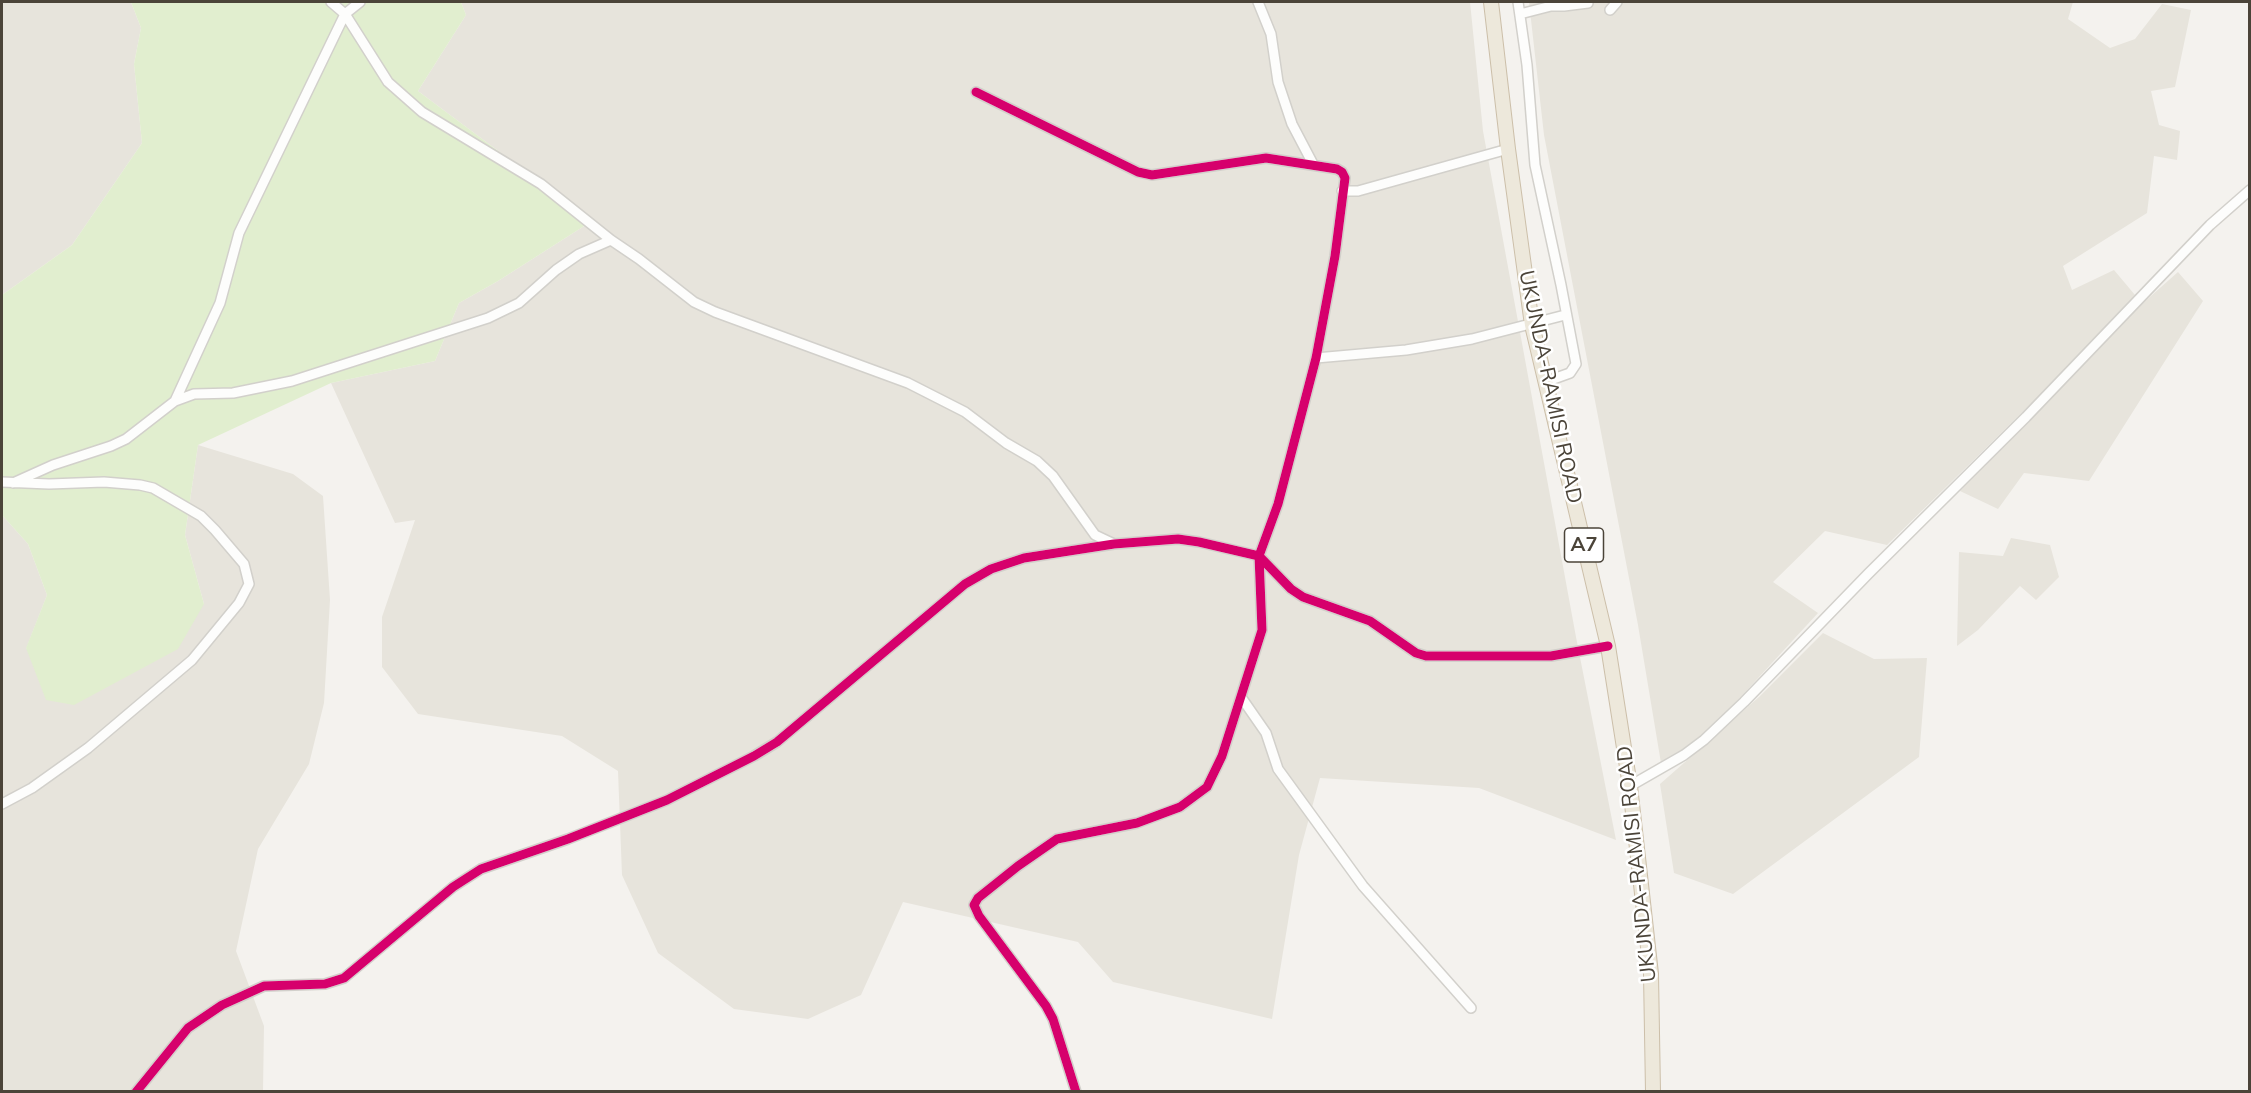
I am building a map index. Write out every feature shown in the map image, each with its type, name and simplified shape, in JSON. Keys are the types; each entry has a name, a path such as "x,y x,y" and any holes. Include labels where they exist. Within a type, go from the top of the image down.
{"highway":[{"name":"UKUNDA-RAMISI ROAD","path":"1491,2 1532,325 1608,646 1630,786 1651,974 1653,1092"}],"street":[{"path":"331,2 345,14 388,82 422,112 541,184 694,302 715,312 908,383 965,412 1053,476 1095,535 1114,544"},
{"path":"175,401 220,303 239,233 345,14 360,2"},
{"path":"1258,2 1271,34 1278,82 1285,103 1313,164"},
{"path":"1518,2 1527,65 1534,165 1576,364 1570,373 1545,382"},
{"path":"1610,10 1617,2"},
{"path":"1520,14 1551,6 1588,3"},
{"path":"976,92 1138,172 1152,175 1266,158 1337,169 1345,178 1335,256 1316,358 1278,504 1259,556 1262,630 1222,756 1207,787 1180,807 1137,823 1057,839 1018,866 978,898 974,905 979,916 1046,1006 1053,1019 1076,1092"},
{"path":"1342,191 1366,188 1508,149"},
{"path":"1630,786 1669,766 1691,750 1744,702 1868,574 2026,417 2210,225 2250,190"},
{"path":"13,483 53,465 126,439 175,401 194,394 233,393 292,381 488,318 519,303 556,270 579,254 611,240"},
{"path":"1316,358 1407,350 1472,339 1565,315"},
{"path":"2,482 118,482 140,485 164,493 201,516 215,530 244,564 249,584 239,603 192,660 88,748 32,788 2,804"},
{"path":"136,1092 188,1028 222,1005 264,986 325,984 344,978 453,887 481,869 568,839 667,800 769,747 965,584 991,569 1024,558 1114,544 1179,539 1200,542 1259,556 1291,589 1303,597 1370,621 1416,653 1426,656 1473,658 1551,656 1608,646"},
{"path":"1241,697 1266,733 1278,769 1363,886 1471,1008"}],"shaded area":[{"path":"2,2 131,2 141,28 134,64 142,143 72,245 2,295"},
{"path":"461,2 1470,2 1483,131 1576,637 1616,840 1479,788 1320,778 1299,855 1272,1019 1113,982 1078,942 903,902 861,995 808,1019 734,1009 658,953 622,875 618,771 562,736 418,714 382,667 382,617 415,520 395,523 331,383 435,361 459,303 592,221 418,91 466,15"},
{"path":"1529,2 2073,2 2068,19 2110,48 2135,39 2162,4 2191,10 2175,87 2151,91 2159,125 2180,131 2177,160 2154,156 2147,213 2063,266 2072,290 2114,270 2135,295 2047,388 1887,545 1825,531 1773,582 1818,613 1725,714 1680,755 1661,763 1638,625 1544,135"},
{"path":"2178,272 2203,301 2089,481 2024,473 1998,509 1960,491 2143,303"},
{"path":"198,445 293,474 323,496 330,600 324,703 309,764 258,849 236,951 264,1026 263,1091 2,1091 2,515 28,544 47,595 26,649 204,604 185,535"},
{"path":"2011,538 2050,545 2059,577 2036,600 2020,586 1978,630 1957,646 1959,552 2003,556"},
{"path":"1823,633 1874,659 1927,658 1919,757 1733,894 1674,873 1660,784 1759,697"}],"green space":[{"path":"131,2 461,2 466,15 418,91 592,221 459,303 435,361 331,383 198,445 185,535 204,604 178,649 74,705 46,700 26,648 47,595 28,544 2,515 2,295 72,245 142,143 134,64 141,28"}],"cycle path":[{"path":"976,92 1138,172 1152,175 1266,158 1337,169 1345,178 1335,256 1316,358 1278,504 1259,556 1262,630 1222,756 1207,787 1180,807 1137,823 1057,839 1018,866 978,898 974,905 979,916 1046,1006 1053,1019 1076,1092"},
{"path":"136,1092 188,1028 222,1005 264,986 325,984 344,978 453,887 481,869 568,839 667,800 754,756 777,742 965,584 991,569 1024,558 1114,544 1178,539 1199,542 1259,556 1291,589 1303,597 1370,621 1416,653 1426,656 1551,656 1608,646"}]}
